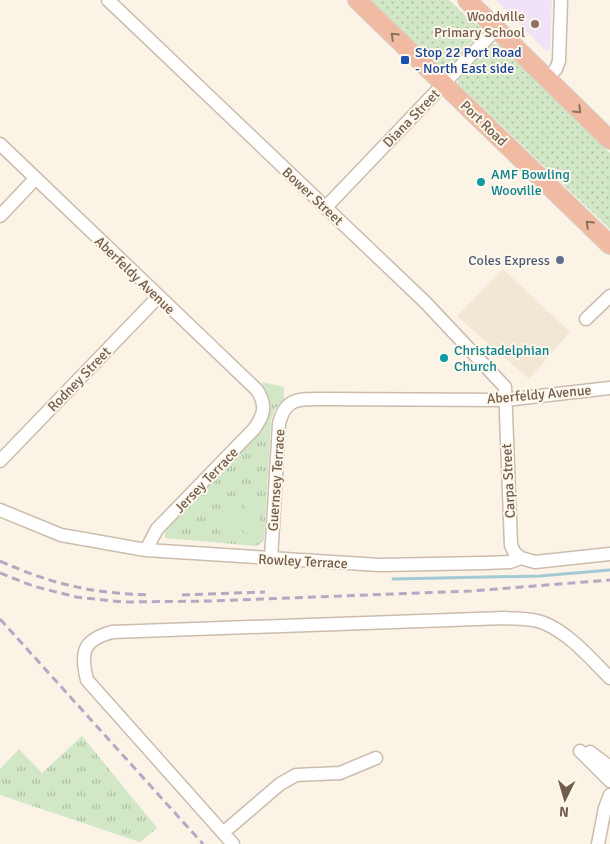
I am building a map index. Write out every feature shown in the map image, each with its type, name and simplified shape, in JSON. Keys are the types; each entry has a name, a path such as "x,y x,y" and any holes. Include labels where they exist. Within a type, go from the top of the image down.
{"highway":[{"name":"Port Road","path":"357,0 610,245"},
{"path":"467,0 610,140"}],"street":[{"name":"Bower Street","path":"108,0 425,302 496,375 505,387 505,400"},
{"path":"547,79 556,69 559,61 561,0"},
{"name":"Diana Street","path":"326,207 496,29"},
{"name":"Aberfeldy Avenue","path":"0,144 257,390 263,400 264,408"},
{"path":"0,216 36,178"},
{"path":"586,319 610,296"},
{"name":"Rodney Street","path":"0,461 158,297"},
{"name":"Aberfeldy Avenue","path":"288,403 298,400 323,398 505,400 610,388"},
{"name":"Carpa Street","path":"505,400 511,545 514,552 521,558"},
{"name":"Guernsey Terrace","path":"271,559 279,424 281,413 288,403"},
{"name":"Jersey Terrace","path":"146,550 157,529 254,429 262,417 264,408"},
{"name":"Rowley Terrace","path":"0,510 61,535 146,550 379,565 510,562 521,558 535,562 610,554"},
{"path":"234,844 87,680 83,664 85,649 94,637 112,632 505,618 542,622 558,631 574,642 610,678"},
{"path":"610,767 591,752 580,751 610,781"},
{"path":"224,832 280,784 296,775 340,773 376,758"},
{"path":"598,844 605,808 610,795"}],"shaded area":[{"name":"Woodville Primary School","path":"496,0 552,0 550,49 546,51"},
{"path":"503,269 570,332 529,379 457,316"}],"green space":[{"path":"370,0 449,0 472,22 480,26 481,31 450,67 444,68 438,66"},
{"path":"488,45 500,45 610,153 610,229 458,84 458,78"},
{"path":"263,382 284,387 284,399 275,409 271,421 264,540 257,546 165,538 165,531 264,426 268,405"},
{"path":"221,496 237,497 235,532 219,531"},
{"path":"245,498 261,499 259,534 243,533"},
{"path":"82,736 157,828 140,842 0,795 0,769 19,749 42,773"}],"waterway":[{"path":"393,579 540,576 610,570"}],"railway":[{"path":"0,561 38,576 73,586 91,590 150,595"},
{"path":"0,573 33,586 76,597 123,602 211,601 471,591 610,580"},
{"path":"182,595 265,592"},
{"path":"0,619 203,844"}],"place":[{"name":"Woodville Primary School","path":"535,24"},
{"name":"Stop 22 Port Road - North East side","path":"405,60"},
{"name":"AMF Bowling Wooville","path":"481,182"},
{"name":"Coles Express","path":"560,260"},
{"name":"Christadelphian Church","path":"444,358"}]}
